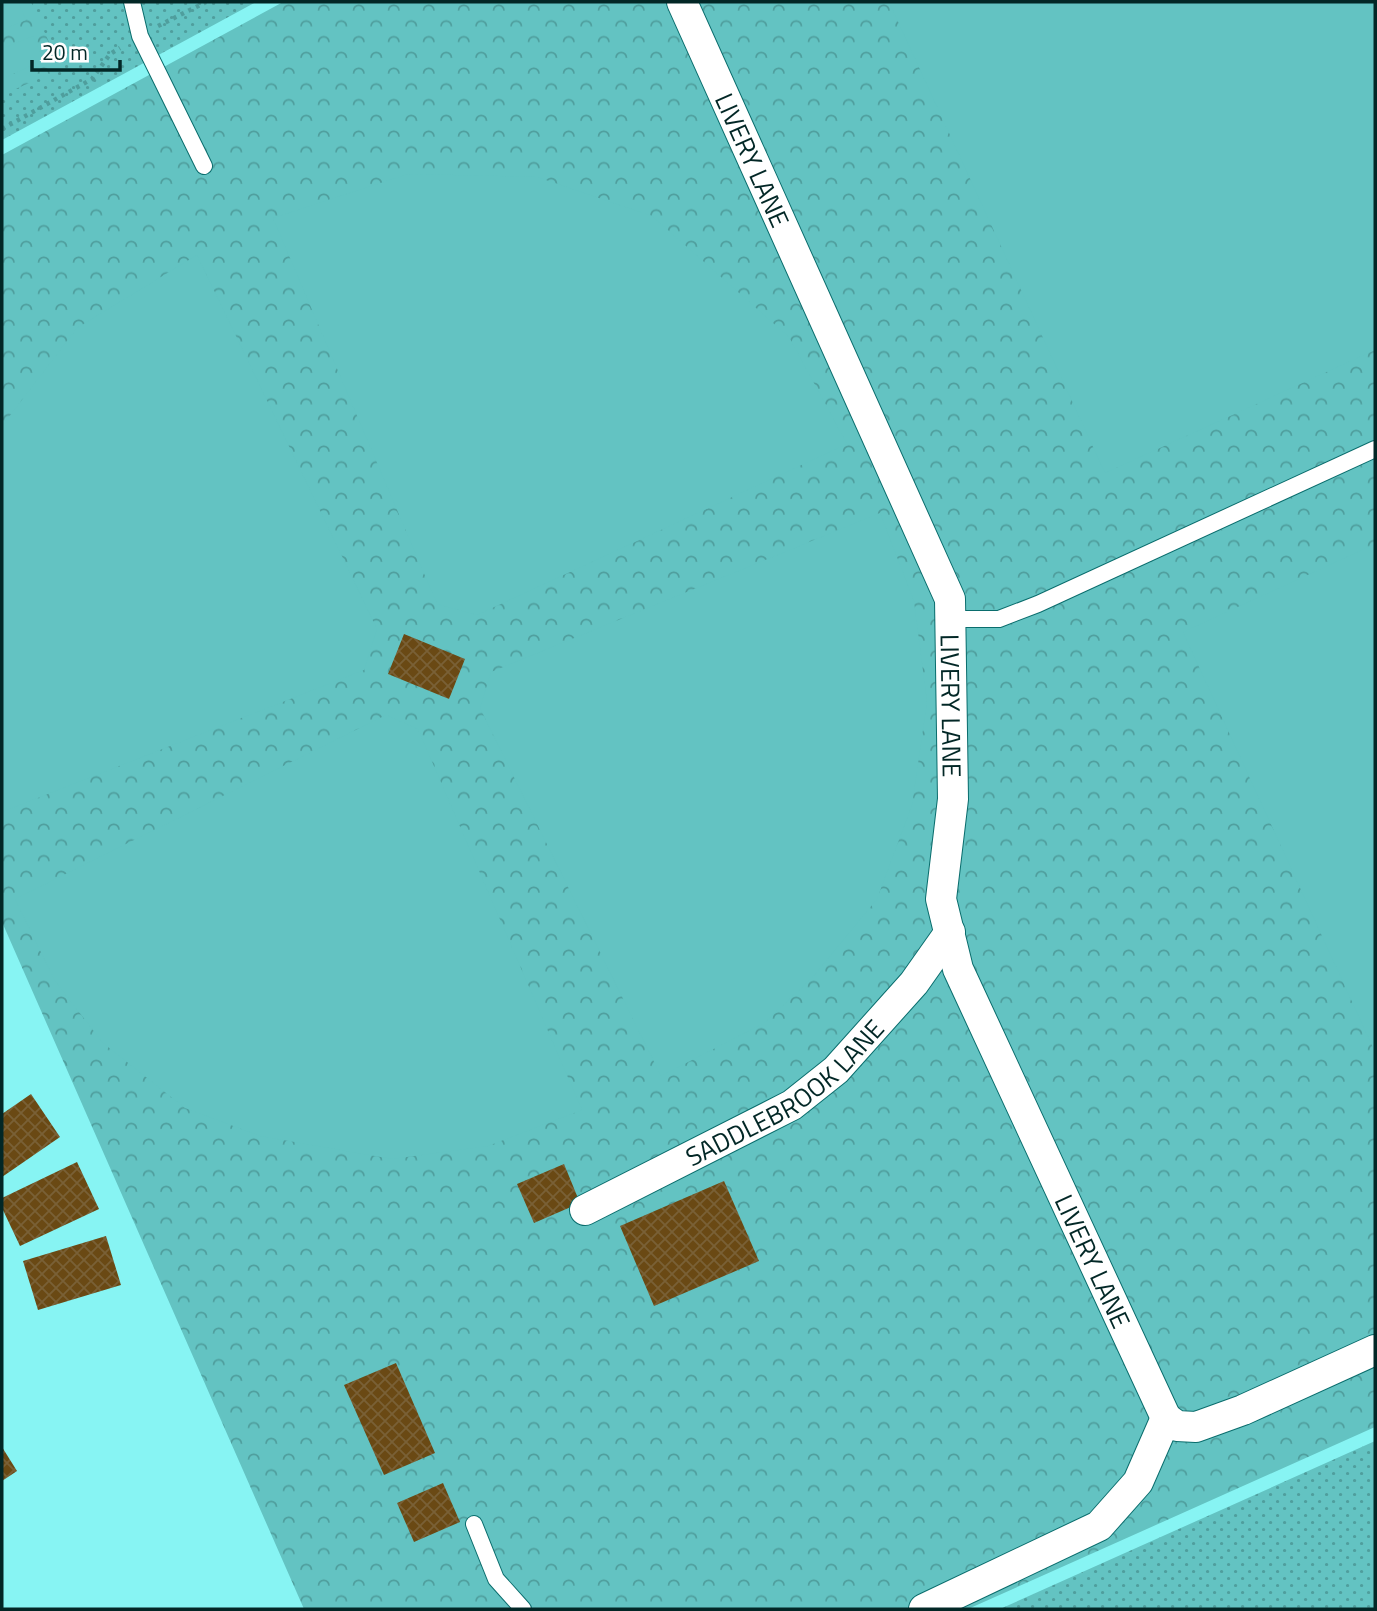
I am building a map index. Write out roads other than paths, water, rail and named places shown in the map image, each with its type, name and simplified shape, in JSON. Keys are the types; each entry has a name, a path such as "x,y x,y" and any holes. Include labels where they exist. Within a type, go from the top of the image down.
{"street":[{"name":"LIVERY LANE","path":"682,2 950,599 953,799 941,899 958,969 1166,1418"},
{"name":"SADDLEBROOK LANE","path":"584,1210 792,1105 836,1070 914,983 950,932"},
{"path":"924,1609 1099,1526 1138,1482 1166,1418 1177,1426 1196,1427 1243,1410 1375,1350"}],"lane":[{"path":"132,2 140,36 204,166"},
{"path":"950,619 999,619 1038,604 1375,449"},
{"path":"474,1524 496,1579 523,1609"}]}
